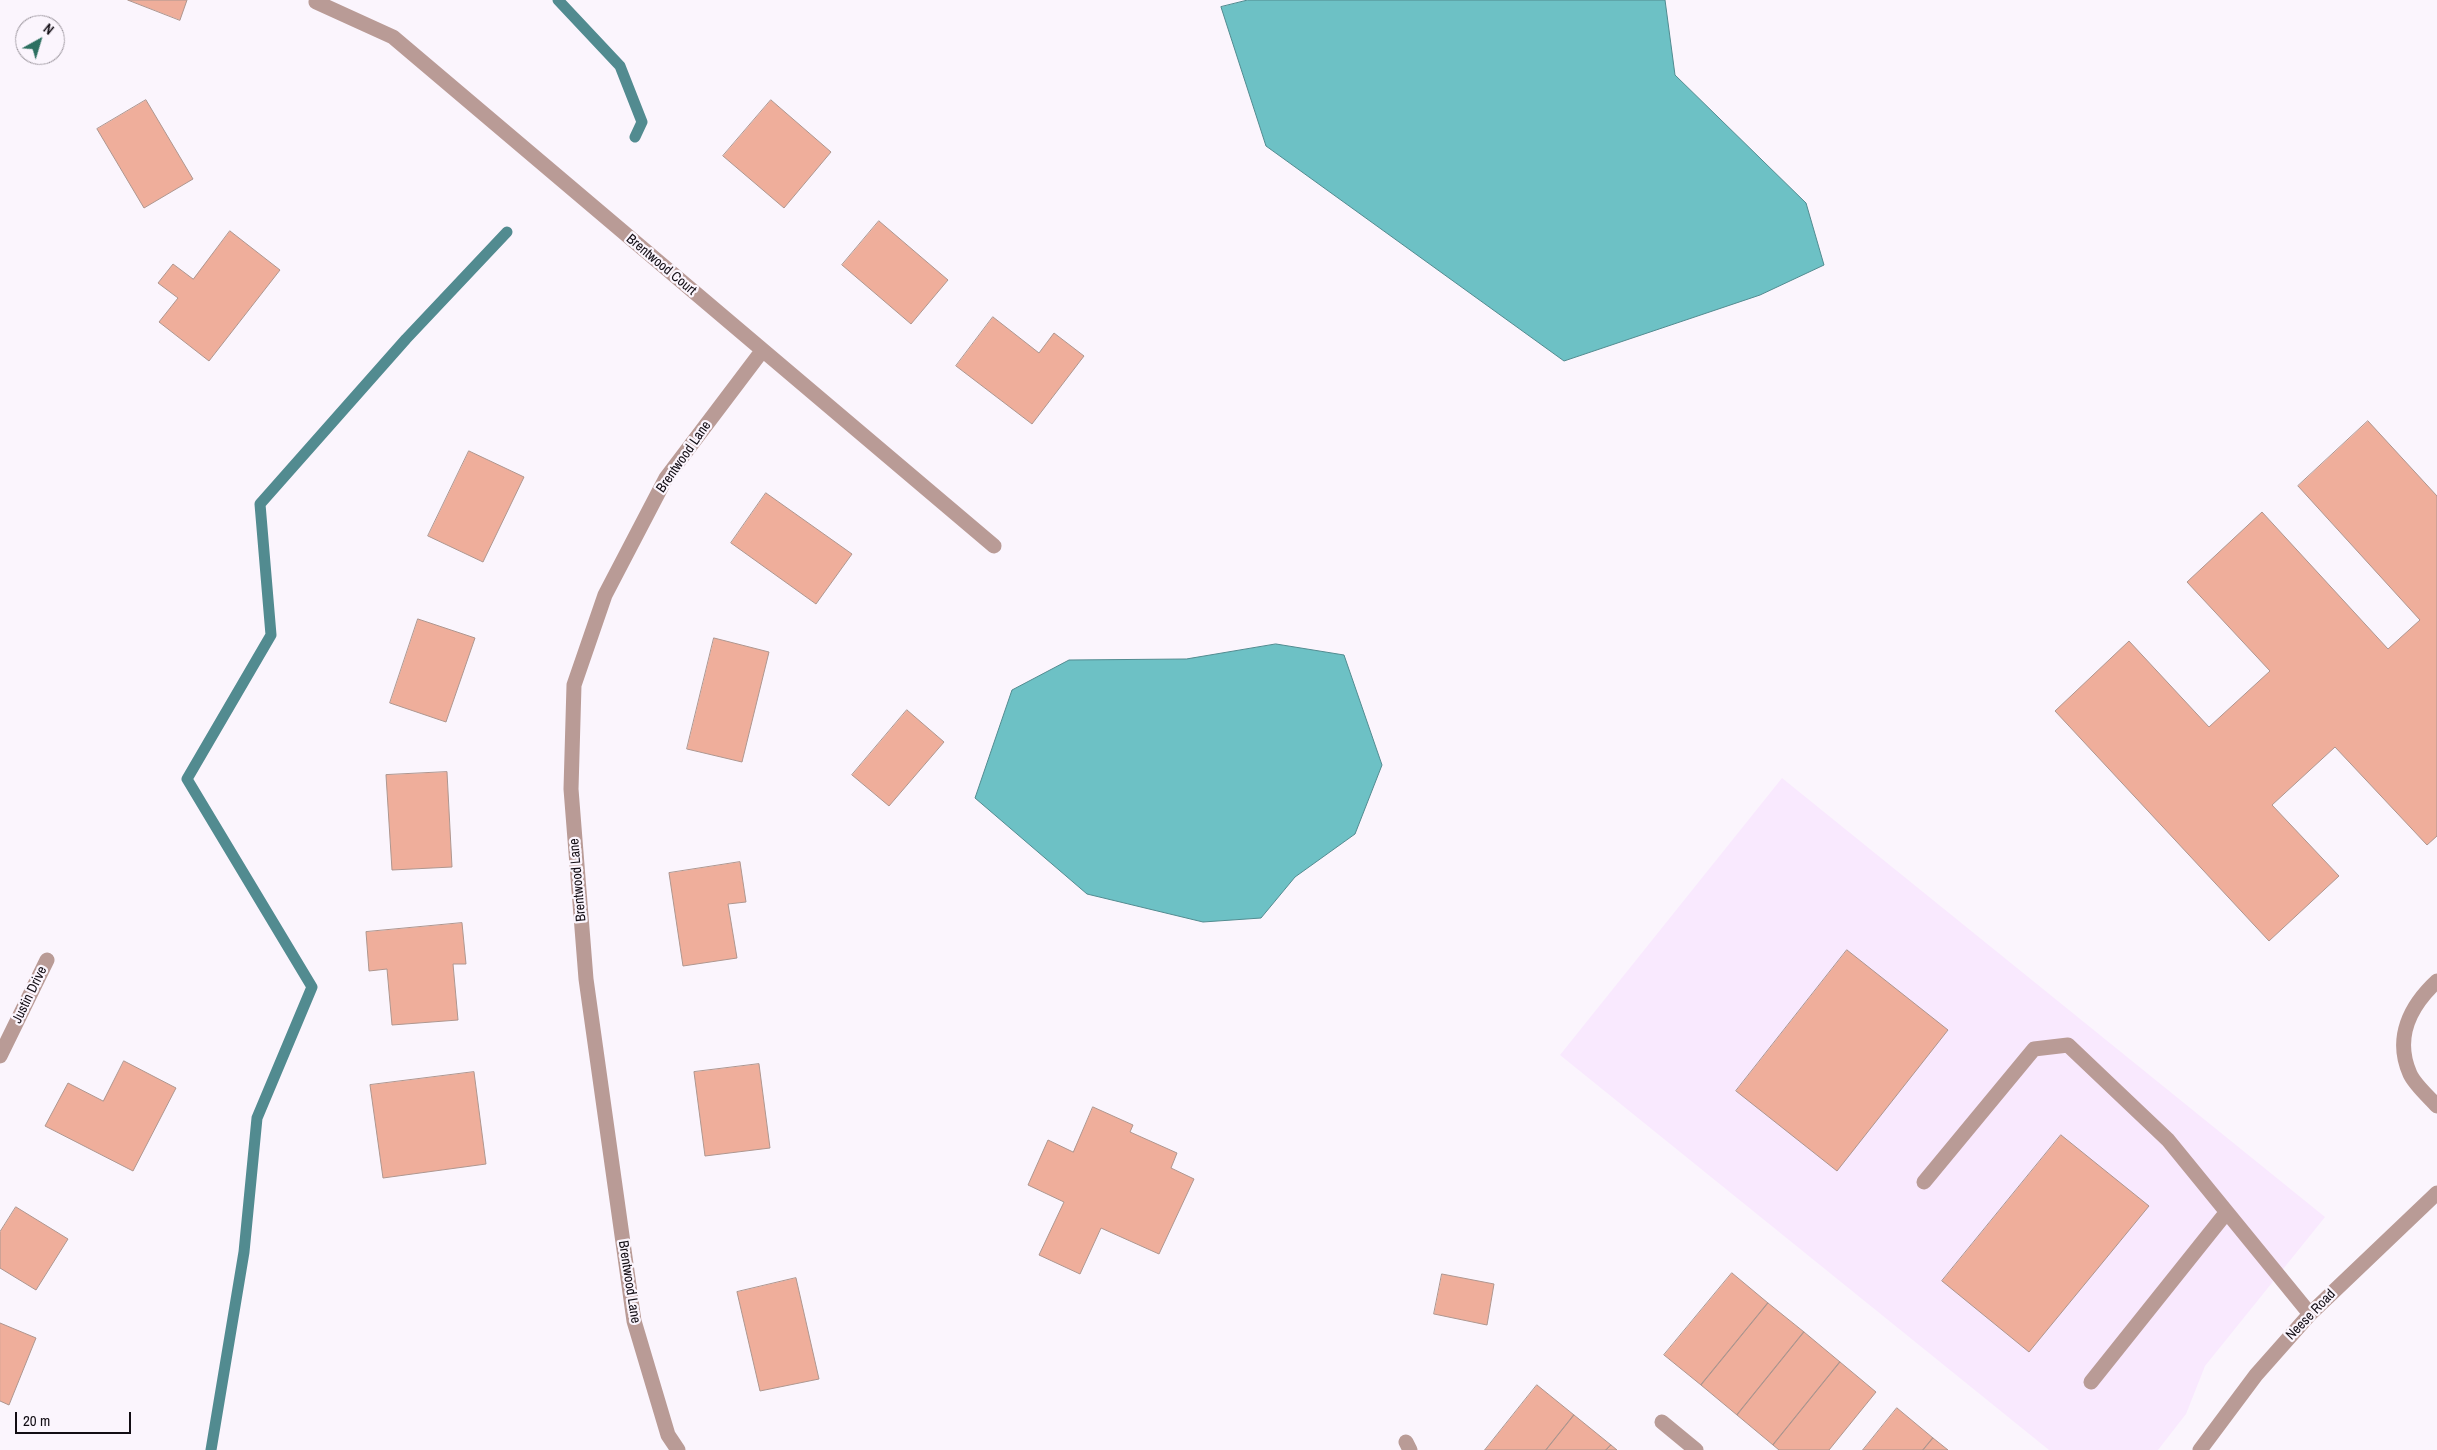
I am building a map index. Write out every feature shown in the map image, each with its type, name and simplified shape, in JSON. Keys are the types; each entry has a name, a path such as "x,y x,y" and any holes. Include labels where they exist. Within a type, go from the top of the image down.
{"street":[{"name":"Brentwood Court","path":"316,2 393,38 994,546"},
{"name":"Brentwood Lane","path":"678,1450 668,1435 634,1321 586,979 570,789 574,685 605,595 666,478 762,351"},
{"name":"Justin Drive","path":"0,1056 47,960"},
{"path":"2437,981 2409,1016 2402,1046 2410,1075 2437,1106"},
{"path":"1924,1182 2034,1049 2068,1045 2168,1140 2310,1314"},
{"name":"Neese Road","path":"2200,1450 2256,1374 2310,1314 2437,1193"},
{"path":"2091,1382 2226,1213"},
{"path":"1662,1422 1696,1450"}],"shaded area":[{"path":"1782,778 2325,1217 2205,1366 2186,1414 2158,1450 2049,1450 1560,1055"}],"water":[{"path":"1248,0 1665,0 1675,75 1806,203 1824,265 1760,295 1564,361 1266,146 1221,7"},
{"path":"1276,644 1344,655 1382,765 1355,834 1295,877 1261,918 1203,922 1087,894 975,798 1012,690 1069,660 1186,659"}],"building":[{"path":"128,0 187,0 180,20"},
{"path":"146,100 193,179 144,208 97,129"},
{"path":"771,100 831,152 784,208 723,156"},
{"path":"879,221 948,280 911,324 842,265"},
{"path":"230,231 280,270 209,361 159,322 178,298 158,283 173,264 193,279"},
{"path":"993,317 1039,353 1054,333 1084,356 1032,424 956,366"},
{"path":"2368,421 2437,496 2437,836 2427,845 2335,747 2272,805 2339,876 2269,941 2055,711 2129,641 2209,727 2270,671 2187,582 2262,512 2388,649 2420,620 2298,486"},
{"path":"469,451 524,477 483,562 428,536"},
{"path":"766,493 852,554 816,604 731,543"},
{"path":"418,619 475,638 446,722 390,703"},
{"path":"714,638 769,652 742,762 687,749"},
{"path":"907,710 944,742 889,806 852,775"},
{"path":"447,772 452,867 392,870 386,775"},
{"path":"740,862 746,902 728,904 737,958 683,966 669,873"},
{"path":"462,923 466,964 453,964 458,1020 392,1025 387,969 369,971 366,932"},
{"path":"1847,950 1948,1030 1837,1171 1736,1091"},
{"path":"124,1061 176,1088 133,1171 45,1126 68,1083 103,1101"},
{"path":"759,1064 770,1148 705,1156 694,1072"},
{"path":"474,1072 486,1164 383,1178 370,1085"},
{"path":"1093,1107 1133,1125 1130,1132 1177,1153 1171,1168 1194,1179 1159,1254 1101,1228 1080,1274 1039,1255 1064,1202 1028,1185 1048,1140 1073,1152"},
{"path":"2061,1135 2149,1206 2029,1352 1942,1281"},
{"path":"16,1207 68,1239 36,1290 0,1268 0,1232"},
{"path":"1732,1273 1768,1303 1701,1385 1664,1355"},
{"path":"1442,1274 1494,1284 1487,1325 1434,1314"},
{"path":"796,1278 819,1379 760,1391 737,1292"},
{"path":"1768,1303 1804,1332 1737,1415 1701,1385"},
{"path":"0,1323 36,1338 9,1405 0,1401"},
{"path":"1804,1332 1840,1362 1773,1445 1737,1415"},
{"path":"1840,1362 1876,1392 1829,1450 1779,1450 1773,1445"},
{"path":"1537,1385 1574,1415 1546,1450 1485,1450"},
{"path":"1897,1408 1933,1438 1923,1450 1863,1450"},
{"path":"1574,1415 1611,1445 1606,1450 1546,1450"},
{"path":"1933,1438 1948,1450 1923,1450"},
{"path":"1611,1445 1617,1450 1606,1450"}],"waterway":[{"path":"558,0 620,66 642,122 635,137"},
{"path":"211,1450 244,1252 257,1118 312,987 187,779 271,635 260,504 406,339 507,232"}]}
